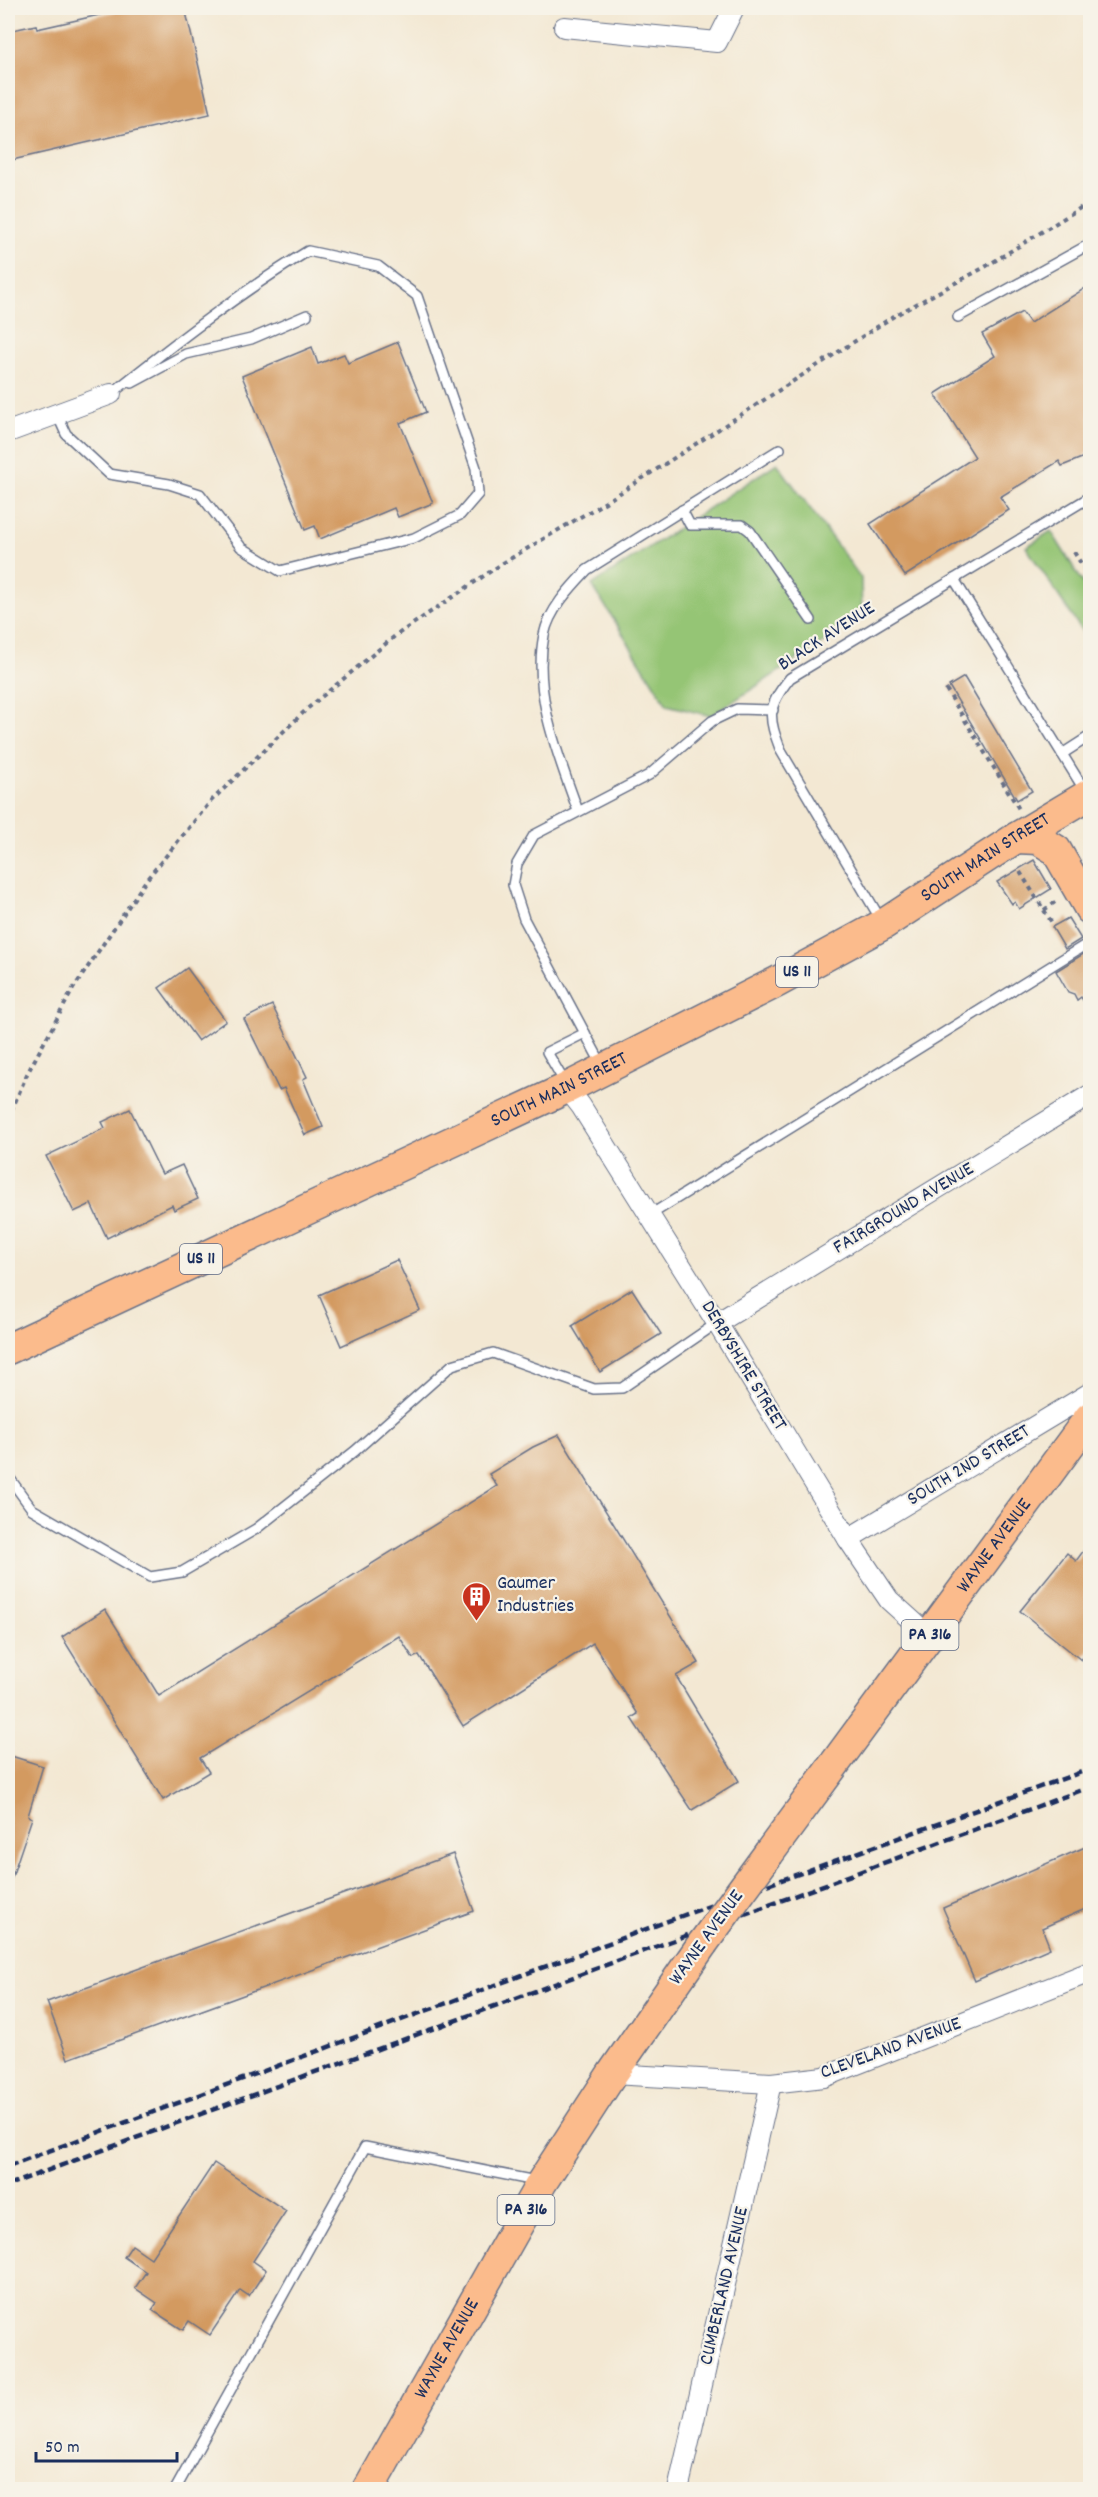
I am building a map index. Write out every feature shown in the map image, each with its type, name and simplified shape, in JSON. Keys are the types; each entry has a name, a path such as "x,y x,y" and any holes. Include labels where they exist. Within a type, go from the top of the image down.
{"main road":[{"name":"SOUTH MAIN STREET","path":"8,1349 567,1088 777,982 884,924 1019,826 1059,813 1089,795"},
{"path":"1059,813 1054,829 1056,850 1090,909"},
{"path":"1019,826 1056,850"},
{"name":"WAYNE AVENUE","path":"368,2490 542,2182 612,2074 703,1943 1090,1417"}],"street":[{"path":"564,27 717,42 734,8"},
{"path":"8,432 111,394"},
{"name":"DERBYSHIRE STREET","path":"567,1088 582,1106 650,1215 848,1539 889,1600 929,1636"},
{"name":"FAIRGROUND AVENUE","path":"717,1323 1090,1095"},
{"name":"SOUTH 2ND STREET","path":"848,1539 1090,1393"},
{"name":"CLEVELAND AVENUE","path":"612,2074 771,2083 824,2077 1090,1972"},
{"name":"CUMBERLAND AVENUE","path":"678,2490 771,2083"}],"lane":[{"path":"958,317 1090,244"},
{"path":"57,414 66,434 109,474 169,484 200,494 241,547 280,571 414,538 460,515 478,494 476,468 417,296 378,266 308,251 256,284 177,341 111,394"},
{"path":"111,394 186,354 251,339 307,315"},
{"path":"578,812 548,714 542,675 544,634 562,596 587,570 780,448"},
{"name":"BLACK AVENUE","path":"772,710 775,696 790,678 1090,497"},
{"path":"682,510 690,525 742,525 750,531 811,620"},
{"path":"954,579 1089,795"},
{"path":"604,1069 524,919 513,885 517,864 534,835 649,775 712,721 737,709 772,710 770,723 781,751 884,924"},
{"path":"1062,754 1090,736"},
{"path":"650,1215 1090,942"},
{"path":"567,1088 548,1052 585,1033"},
{"path":"8,1476 32,1509 150,1576 182,1572 256,1529 355,1451 452,1365 493,1353 594,1389 622,1388 717,1323"},
{"path":"175,2490 365,2147 542,2182"}],"path":[{"path":"8,1119 27,1074 73,989 147,879 211,801 307,709 395,636 503,563 628,488 894,316 985,267 1090,202"},
{"path":"1074,552 1090,578"},
{"path":"946,689 1019,826"},
{"path":"1020,872 1054,926"},
{"path":"1044,910 1055,902"}],"green space":[{"path":"777,463 861,578 862,617 711,716 667,705 592,585"},
{"path":"1051,531 1090,594 1090,643 1026,547"}],"building":[{"path":"130,8 185,8 210,114 8,161 8,31 36,25 37,29"},
{"path":"1090,285 1090,450 1084,457 1062,466 1059,461 1000,497 1009,510 905,576 870,524 975,457 935,394 995,356 982,334 1022,312 1030,323"},
{"path":"398,342 426,412 400,423 433,503 398,517 394,508 320,539 315,526 305,530 242,376 312,347 318,364 344,354 348,363"},
{"path":"964,677 1032,791 1017,800 949,686"},
{"path":"1034,860 1051,889 1019,909 1015,902 1012,904 997,882"},
{"path":"1068,918 1081,939 1065,949 1052,927"},
{"path":"1088,951 1090,955 1090,1011 1081,997 1077,1000 1074,994 1068,992 1056,971"},
{"path":"187,968 226,1021 198,1041 159,988"},
{"path":"272,1005 307,1077 303,1079 323,1127 305,1135 284,1088 279,1090 244,1019"},
{"path":"130,1109 162,1174 182,1165 198,1199 174,1210 172,1205 107,1238 91,1204 74,1212 46,1156 105,1128 102,1122"},
{"path":"397,1260 420,1310 341,1346 319,1295"},
{"path":"632,1289 661,1334 600,1372 572,1326"},
{"name":"Gaumer Industries","path":"559,1435 699,1663 676,1676 739,1781 692,1810 631,1718 638,1714 593,1643 463,1726 419,1655 413,1658 399,1636 200,1758 209,1772 163,1800 62,1637 105,1609 159,1696 497,1486 489,1474 533,1447"},
{"path":"1090,1542 1090,1648 1081,1660 1020,1611 1067,1553 1076,1561"},
{"path":"8,1755 43,1766 28,1816 32,1818 10,1883 8,1883"},
{"path":"1090,1845 1090,1907 1042,1928 1050,1948 975,1981 943,1908"},
{"path":"453,1854 474,1911 68,2059 47,2002"},
{"path":"214,2163 286,2211 253,2261 266,2270 249,2296 240,2290 210,2335 189,2321 183,2330 152,2310 157,2303 135,2288 146,2272 124,2257 132,2245 151,2258"}],"railway":[{"path":"8,2166 676,1918 1090,1769"},
{"path":"8,2185 1090,1787"}],"place":[{"name":"Gaumer Industries","path":"476,1622"}]}
